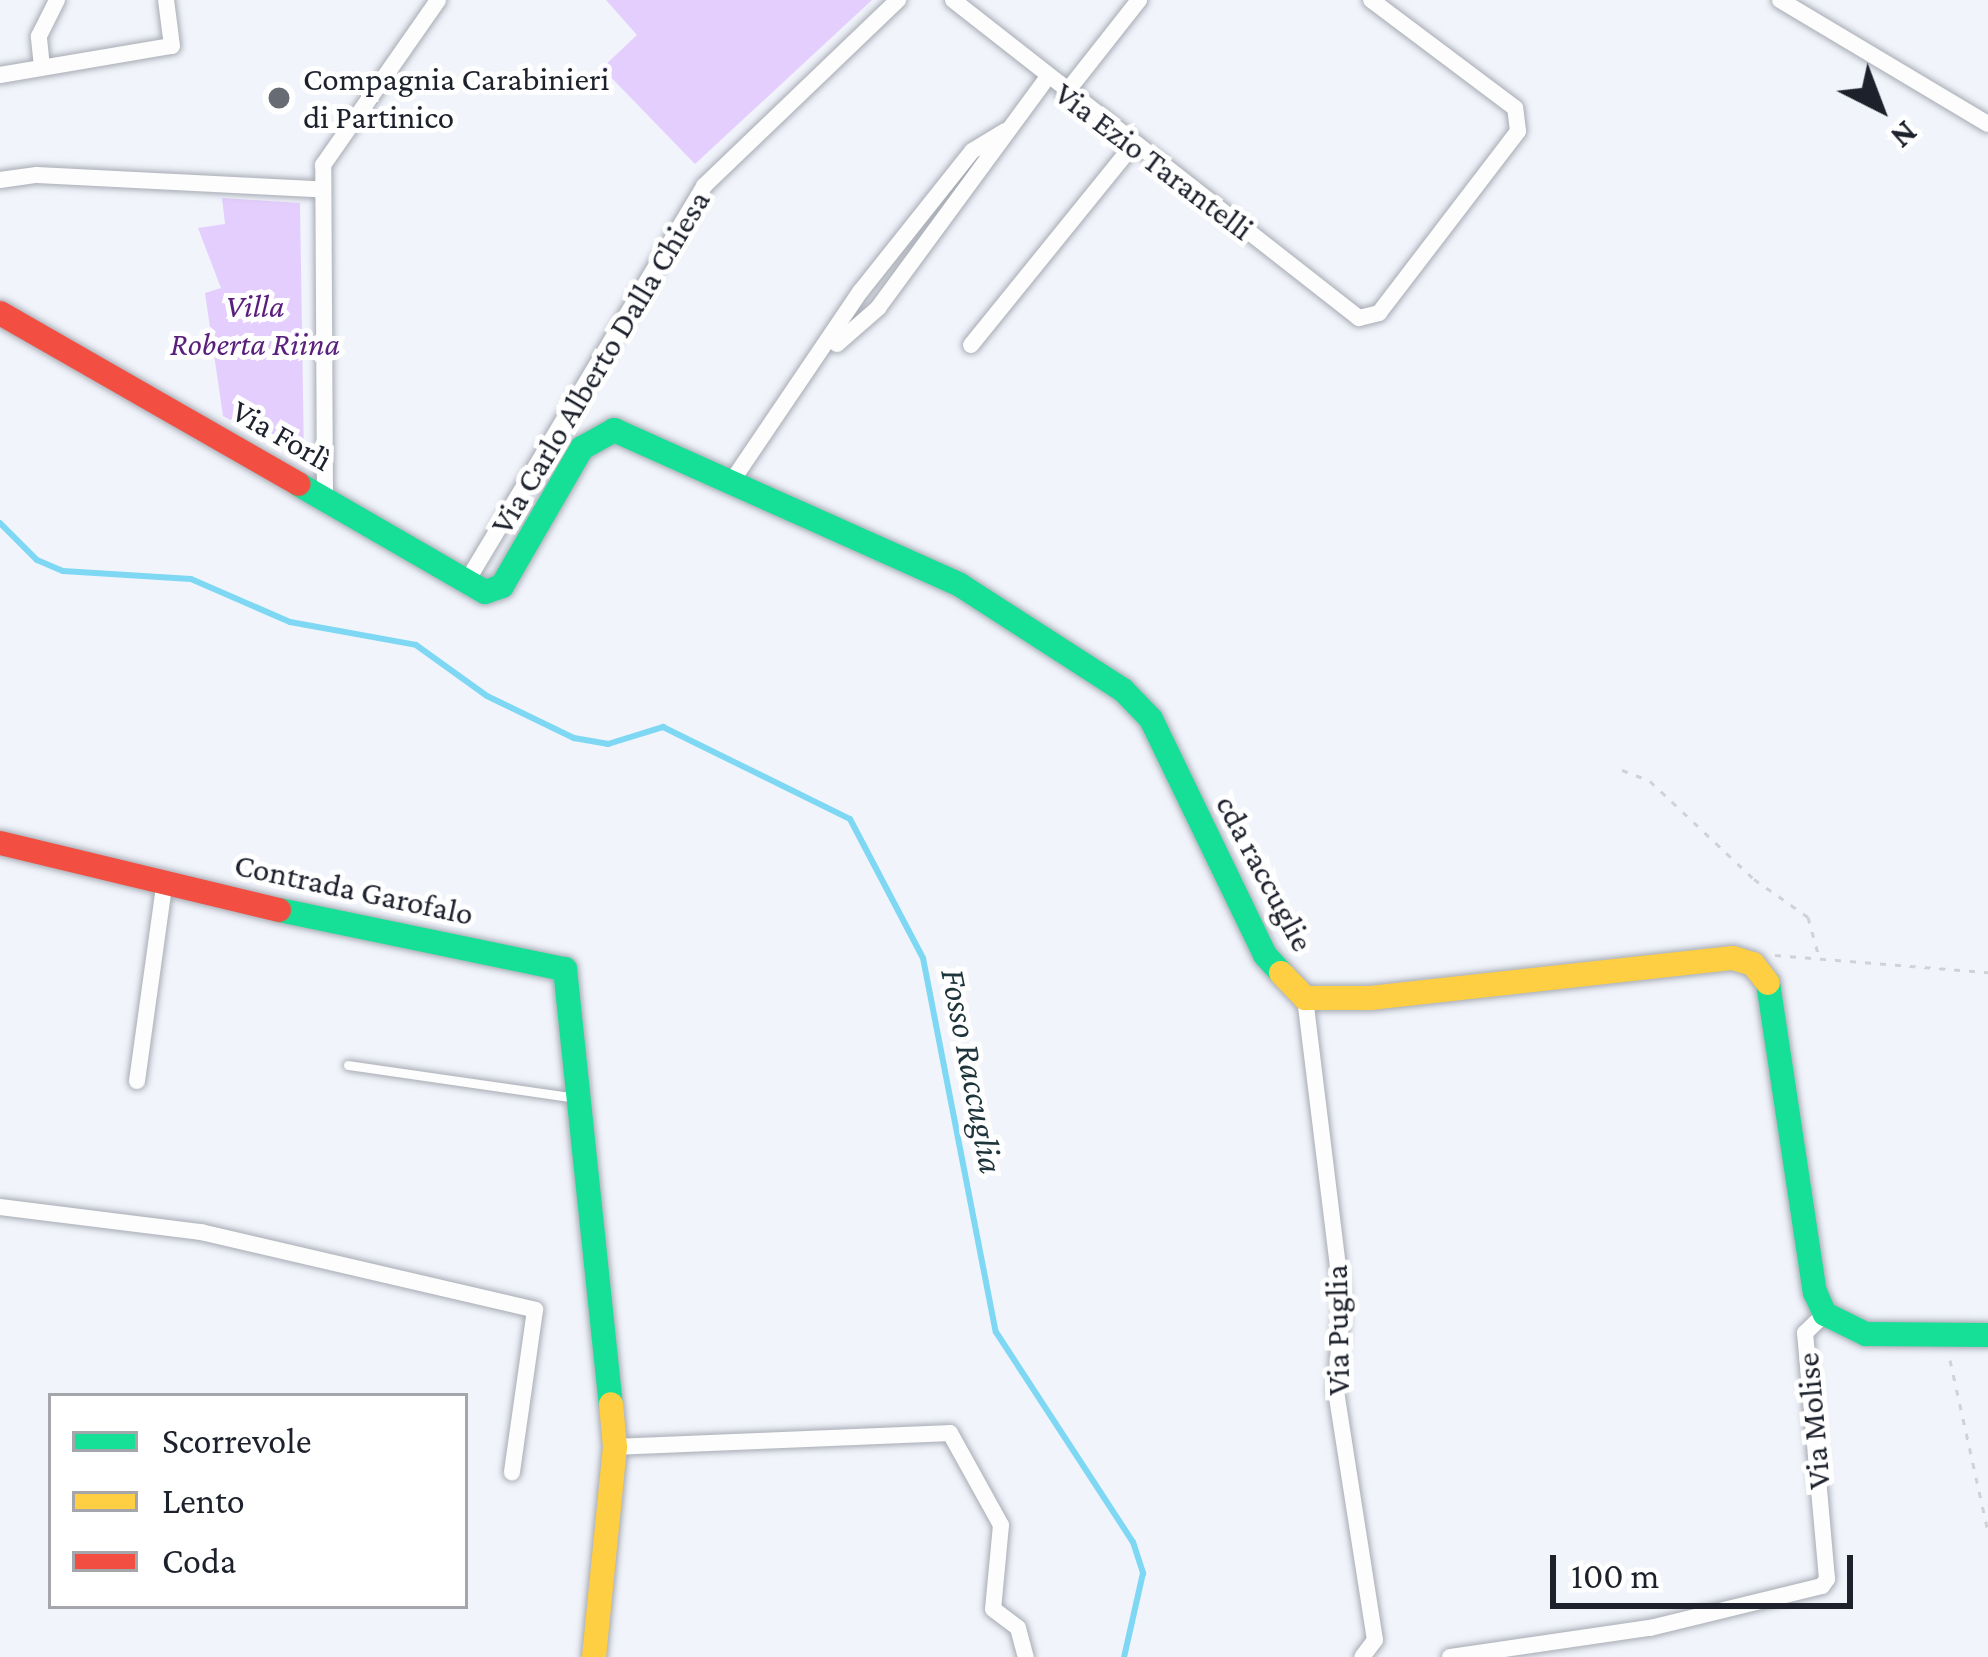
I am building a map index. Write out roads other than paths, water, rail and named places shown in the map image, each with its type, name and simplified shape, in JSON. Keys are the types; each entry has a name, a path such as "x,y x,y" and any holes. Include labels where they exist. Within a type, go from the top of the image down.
{"street":[{"path":"42,67 39,36 57,0"},
{"path":"0,75 172,46 166,0"},
{"path":"325,498 318,189 323,165 438,0"},
{"name":"Via Carlo Alberto Dalla Chiesa","path":"467,581 704,186 898,0"},
{"name":"Via Ezio Tarantelli","path":"953,0 1046,80 1359,318 1378,313 1518,131 1515,108 1371,0"},
{"path":"1065,94 1138,0"},
{"path":"1780,0 1988,124"},
{"path":"734,478 823,356 878,308 1046,80"},
{"path":"971,345 1133,145"},
{"path":"0,181 37,175 318,189"},
{"name":"Via Forlì","path":"0,313 467,581"},
{"name":"cda raccuglie","path":"467,581 485,592 502,586 598,435 629,431 960,585 1123,690 1150,719 1265,955 1305,998 1370,998 1733,958 1753,964 1768,981 1815,1292 1825,1314"},
{"name":"Contrada Garofalo","path":"0,843 405,940 565,969 616,1447 594,1657"},
{"path":"136,1081 164,880"},
{"name":"Via Puglia","path":"1305,998 1342,1301 1336,1391 1370,1655"},
{"path":"0,1207 201,1232 535,1310 512,1472"},
{"path":"1825,1314 1867,1334 1988,1335"},
{"name":"Via Molise","path":"1450,1657 1650,1628 1822,1586 1828,1579 1805,1333 1825,1314"},
{"path":"616,1447 950,1433 1001,1525 993,1609 1018,1628 1026,1657"}],"lane":[{"path":"349,1065 576,1098"}],"waterway":[{"name":"Fosso Raccuglia","path":"0,523 37,560 63,571 191,579 290,622 416,645 487,696 574,738 608,744 663,727 850,819 923,958 996,1332 1133,1542 1143,1573 1124,1657"}],"place":[{"name":"Compagnia Carabinieri di Partinico","path":"279,98"}],"park label":[{"name":"Villa Roberta Riina","path":"255,325"}]}
